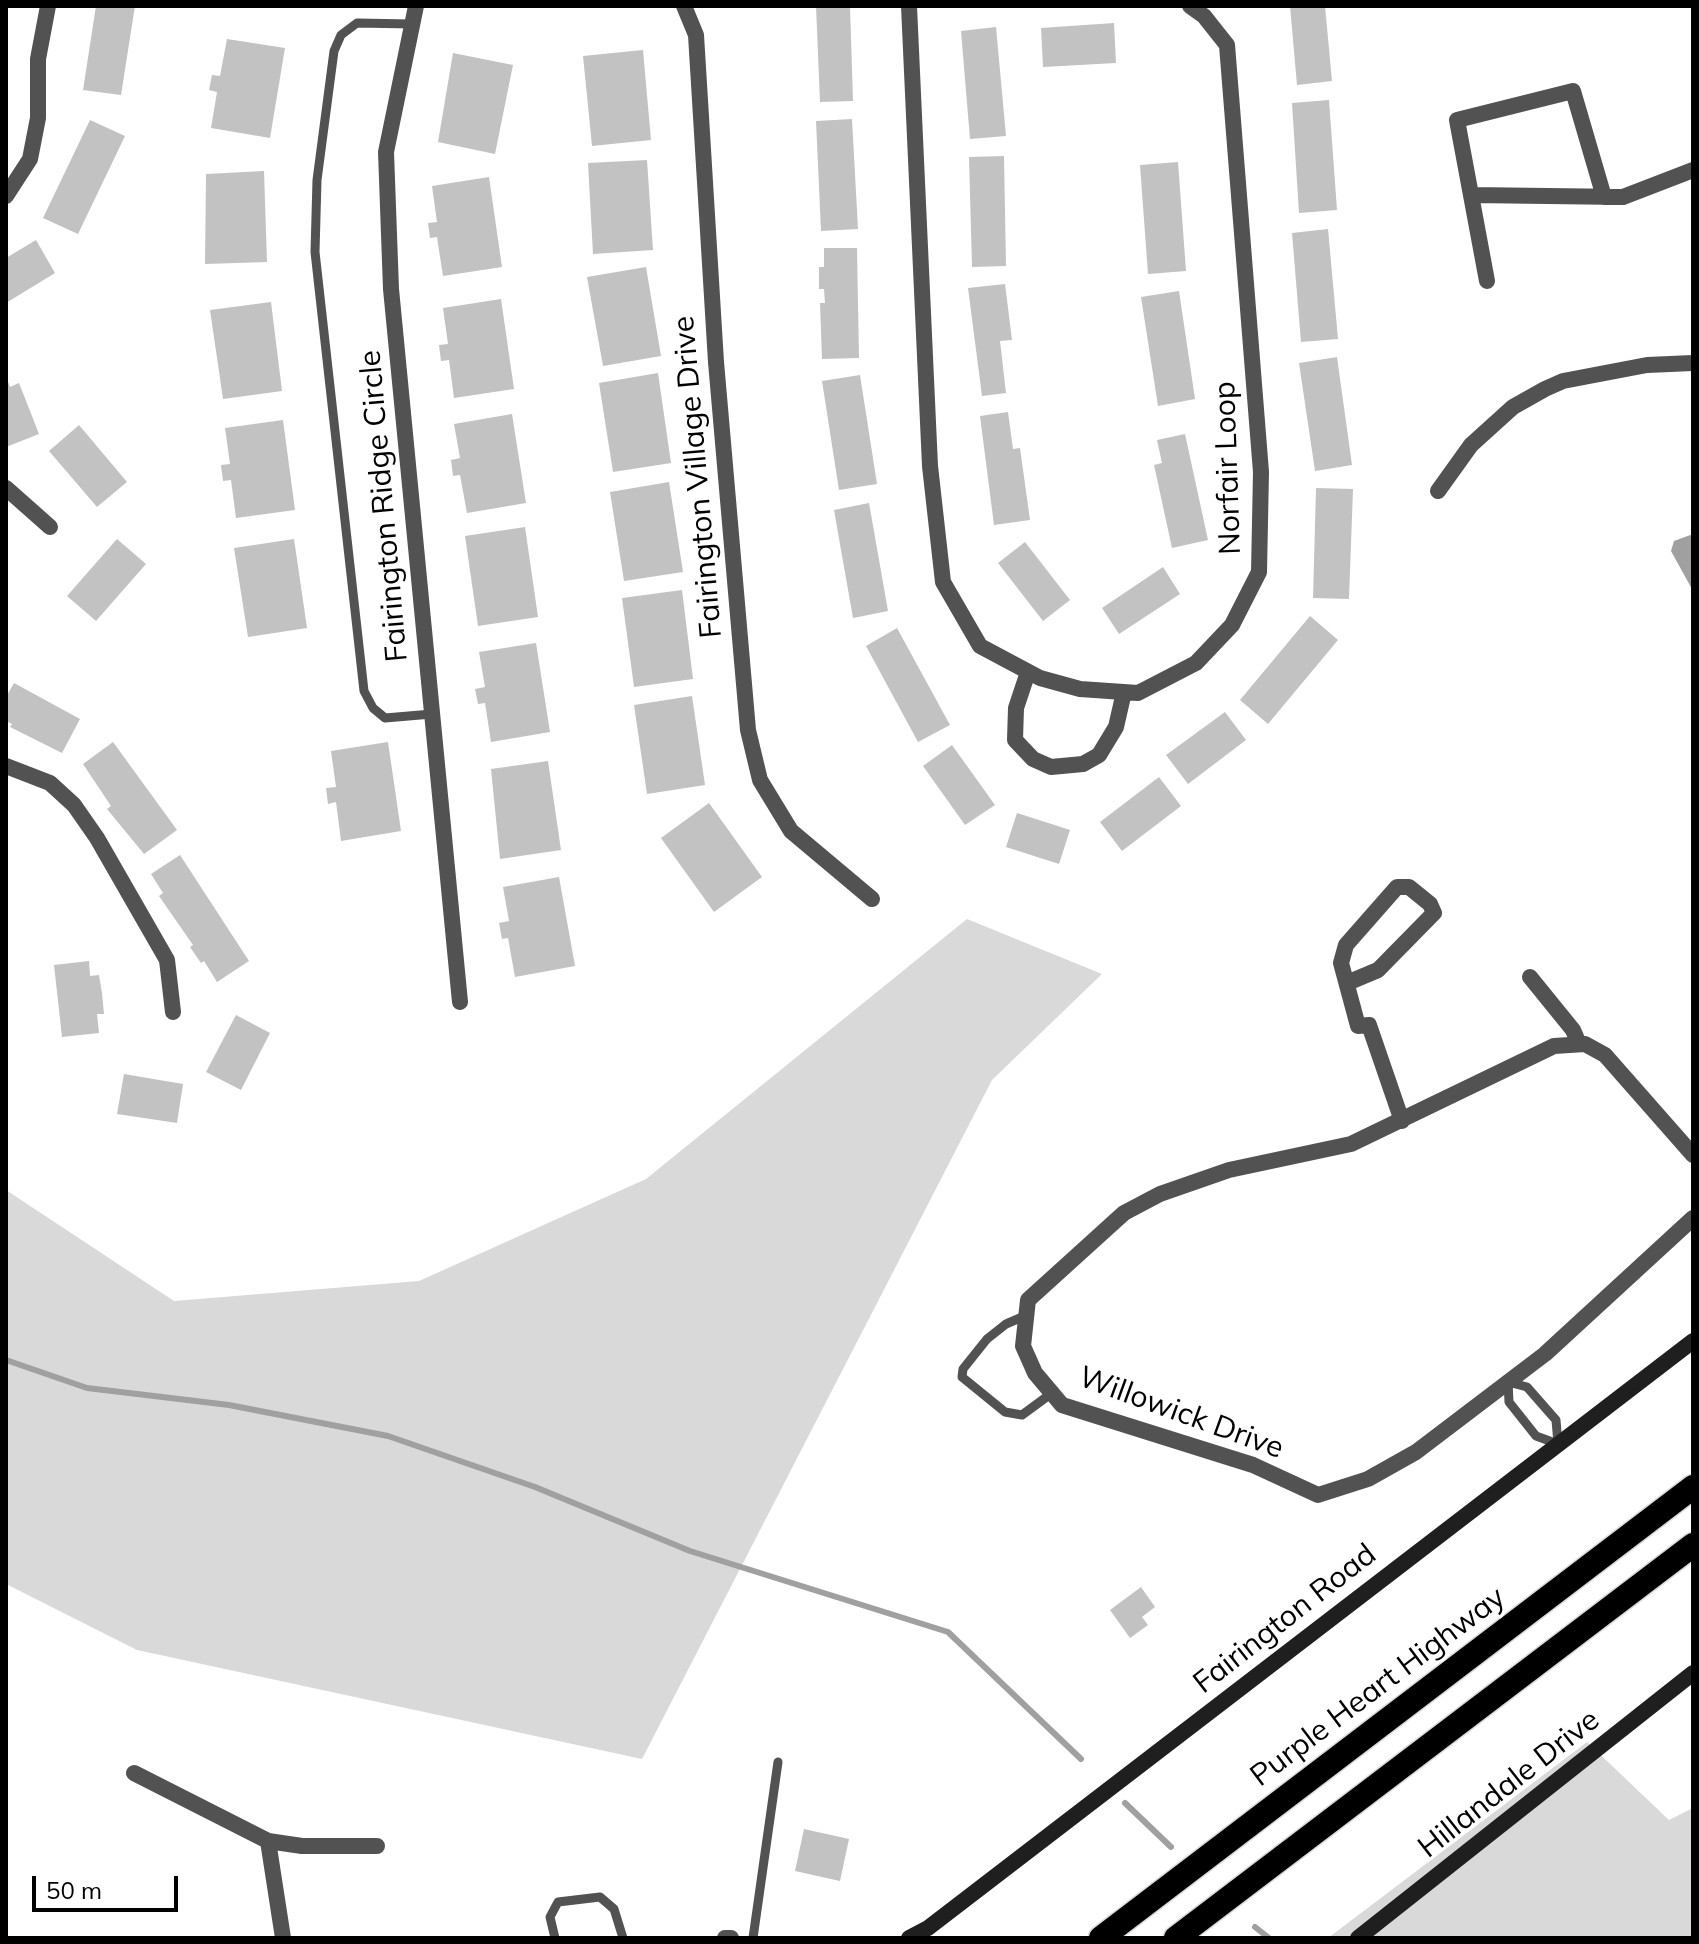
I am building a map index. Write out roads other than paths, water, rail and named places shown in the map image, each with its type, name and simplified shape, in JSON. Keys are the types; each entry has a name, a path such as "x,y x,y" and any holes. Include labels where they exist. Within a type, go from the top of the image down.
{"highway":[{"name":"Purple Heart Highway","path":"1101,1938 1693,1487"},
{"path":"1176,1938 1693,1545"}],"street":[{"path":"6,196 30,159 38,118 38,59 48,6"},
{"name":"Fairington Ridge Circle","path":"416,6 386,152 391,289 460,1002"},
{"name":"Fairington Village Drive","path":"684,6 696,35 716,362 748,730 760,780 791,831 872,899"},
{"name":"Norfair Loop","path":"909,6 930,466 943,582 980,646 1028,672 1080,689 1138,693 1196,663 1232,625 1259,572 1261,472 1227,45 1202,9"},
{"path":"1487,281 1457,120 1573,91 1604,197"},
{"path":"1472,195 1623,197 1693,170"},
{"path":"1438,491 1471,445 1513,407 1545,389 1563,381 1647,365 1693,363"},
{"path":"6,488 50,527"},
{"path":"1028,672 1016,708 1015,740 1033,759 1051,767 1083,764 1099,755 1116,727 1124,692"},
{"path":"6,766 50,783 74,805 97,838 167,960 173,1012"},
{"path":"1347,983 1378,970 1434,913 1430,904 1409,887 1397,887 1346,945 1341,963 1358,1026 1369,1025 1402,1121"},
{"path":"1530,977 1573,1030 1579,1044 1605,1055 1693,1155"},
{"name":"Willowick Drive","path":"1579,1044 1554,1046 1351,1144 1229,1170 1160,1194 1124,1213 1028,1300 1023,1346 1035,1373 1062,1405 1253,1465 1318,1495 1368,1479 1416,1452 1508,1382 1606,1300 1693,1218"},
{"name":"Fairington Road","path":"909,1938 928,1928 1693,1341"},
{"name":"Hillandale Drive","path":"1358,1938 1693,1673"},
{"path":"134,1773 268,1841 302,1846 377,1846"},
{"path":"268,1841 283,1938"}],"lane":[{"path":"412,24 357,23 341,35 334,51 317,180 315,252 364,691 373,708 385,718 432,714"},
{"path":"1027,1315 1006,1324 987,1339 963,1369 962,1377 1005,1412 1022,1415 1052,1393"},
{"path":"1508,1382 1527,1387 1556,1420 1558,1444 1536,1436 1509,1402 1508,1382"},
{"path":"753,1938 778,1762"},
{"path":"555,1938 550,1917 558,1902 600,1897 614,1909 623,1938"}],"waterway":[{"path":"6,1360 87,1388 229,1405 388,1436 535,1487 690,1551 948,1632 1081,1759"},
{"path":"1125,1803 1171,1847"},
{"path":"1255,1927 1269,1938"}]}
